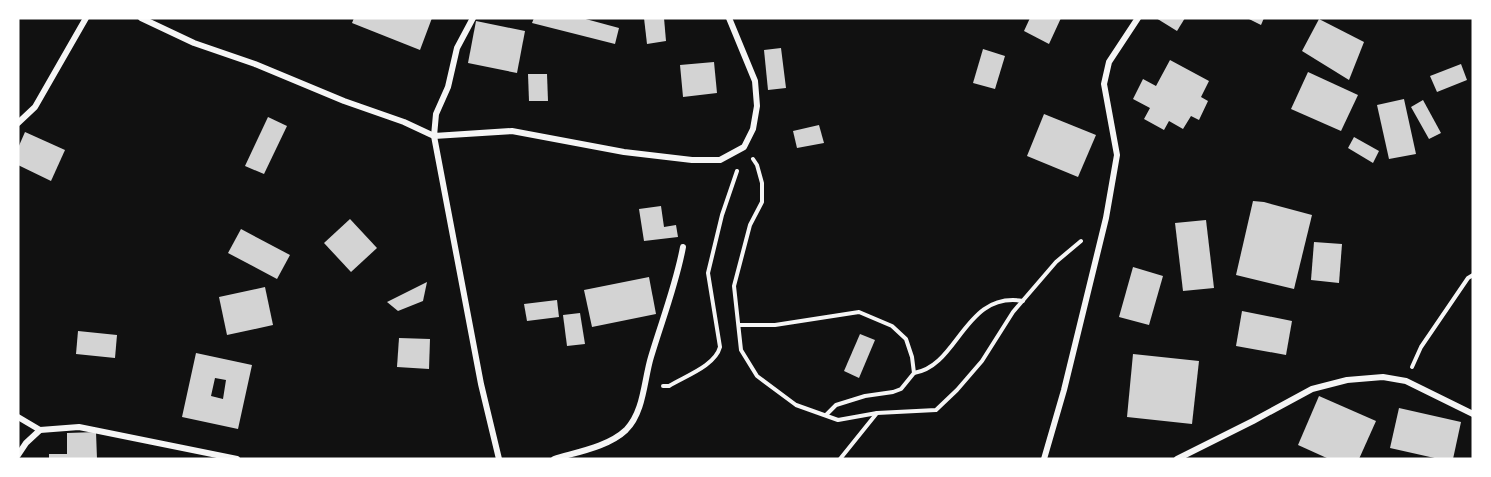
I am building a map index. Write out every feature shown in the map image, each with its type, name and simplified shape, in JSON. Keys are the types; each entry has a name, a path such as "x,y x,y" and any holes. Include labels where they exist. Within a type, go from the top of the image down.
{"street":[{"path":"18,123 35,107 86,18"},
{"path":"141,18 194,43 255,64 434,136 512,131 624,152 692,160 720,160 744,147 753,129 757,106 755,81 729,18"},
{"path":"473,18 457,48 448,87 436,114 434,136 481,384 499,459"},
{"path":"1044,459 1064,390 1106,218 1117,155 1104,84 1109,63 1138,18"},
{"path":"554,459 609,442 626,430 636,416 651,357 672,295 683,247"},
{"path":"1177,459 1312,389 1347,380 1383,377 1406,381 1473,414"},
{"path":"18,417 40,430 79,427 237,459"},
{"path":"18,455 26,443 40,430"}],"path":[{"path":"744,147 758,165 762,183 762,202 750,225 734,286 741,350 757,376 796,405 838,420 877,413 936,410 982,361 1013,312 1056,262 1106,218"},
{"path":"644,386 669,386 713,361 718,354 720,347 708,273 722,215 744,147"},
{"path":"1406,381 1421,347 1473,275"},
{"path":"826,415 837,405 864,396 901,389 914,373 922,372 938,360 983,308 1013,299 1023,301"},
{"path":"739,326 775,325 859,312 892,326 906,339 914,373"},
{"path":"840,459 877,413"}],"building":[{"path":"354,18 432,18 420,50 352,23"},
{"path":"534,18 582,18 619,28 615,44 532,23"},
{"path":"644,18 664,18 666,41 647,44"},
{"path":"1030,18 1061,18 1049,44 1024,31"},
{"path":"1156,18 1185,18 1177,31"},
{"path":"1247,18 1264,18 1261,25"},
{"path":"1319,19 1364,42 1349,80 1302,51"},
{"path":"476,21 525,31 517,73 468,63"},
{"path":"781,48 786,88 768,90 764,50"},
{"path":"983,49 1005,56 995,89 973,83"},
{"path":"1170,60 1209,81 1201,97 1208,101 1199,120 1191,116 1183,129 1169,121 1164,130 1144,119 1150,108 1133,99 1143,79 1156,86"},
{"path":"714,62 717,93 683,97 680,65"},
{"path":"1461,64 1467,80 1437,92 1430,76"},
{"path":"1308,72 1358,95 1341,131 1291,109"},
{"path":"528,74 547,74 548,101 529,101"},
{"path":"1404,99 1416,154 1389,159 1377,105"},
{"path":"1423,100 1441,133 1429,139 1411,107"},
{"path":"1044,114 1096,135 1078,177 1027,156"},
{"path":"268,117 287,126 264,174 245,166"},
{"path":"819,125 824,143 797,148 793,131"},
{"path":"25,132 65,150 51,181 18,165 18,148"},
{"path":"1354,137 1379,151 1373,163 1348,148"},
{"path":"1253,201 1312,215 1294,289 1236,275"},
{"path":"661,206 664,227 676,225 678,237 644,241 639,209"},
{"path":"350,219 377,248 351,272 324,243"},
{"path":"1206,220 1214,288 1183,291 1175,223"},
{"path":"241,229 290,255 277,279 228,253"},
{"path":"1314,242 1342,244 1339,283 1311,280"},
{"path":"1133,267 1163,276 1149,325 1119,317"},
{"path":"649,277 656,314 592,327 584,290"},
{"path":"427,282 423,301 398,311 387,302"},
{"path":"265,287 273,325 227,335 219,297"},
{"path":"557,300 559,317 527,321 524,304"},
{"path":"1242,311 1292,321 1286,355 1236,346"},
{"path":"580,313 585,344 567,346 563,315"},
{"path":"78,331 117,335 115,358 76,354"},
{"path":"860,334 875,340 859,378 844,371"},
{"path":"399,338 430,339 429,369 397,367"},
{"path":"196,353 252,365 238,429 182,417","holes":["215,378 226,380 223,399 211,396"]},
{"path":"1133,354 1199,361 1192,424 1127,417"},
{"path":"1319,396 1376,421 1359,459 1329,459 1298,445"},
{"path":"1399,408 1461,422 1453,459 1439,459 1390,448"},
{"path":"96,432 97,459 49,459 49,454 67,454 67,433"}]}
